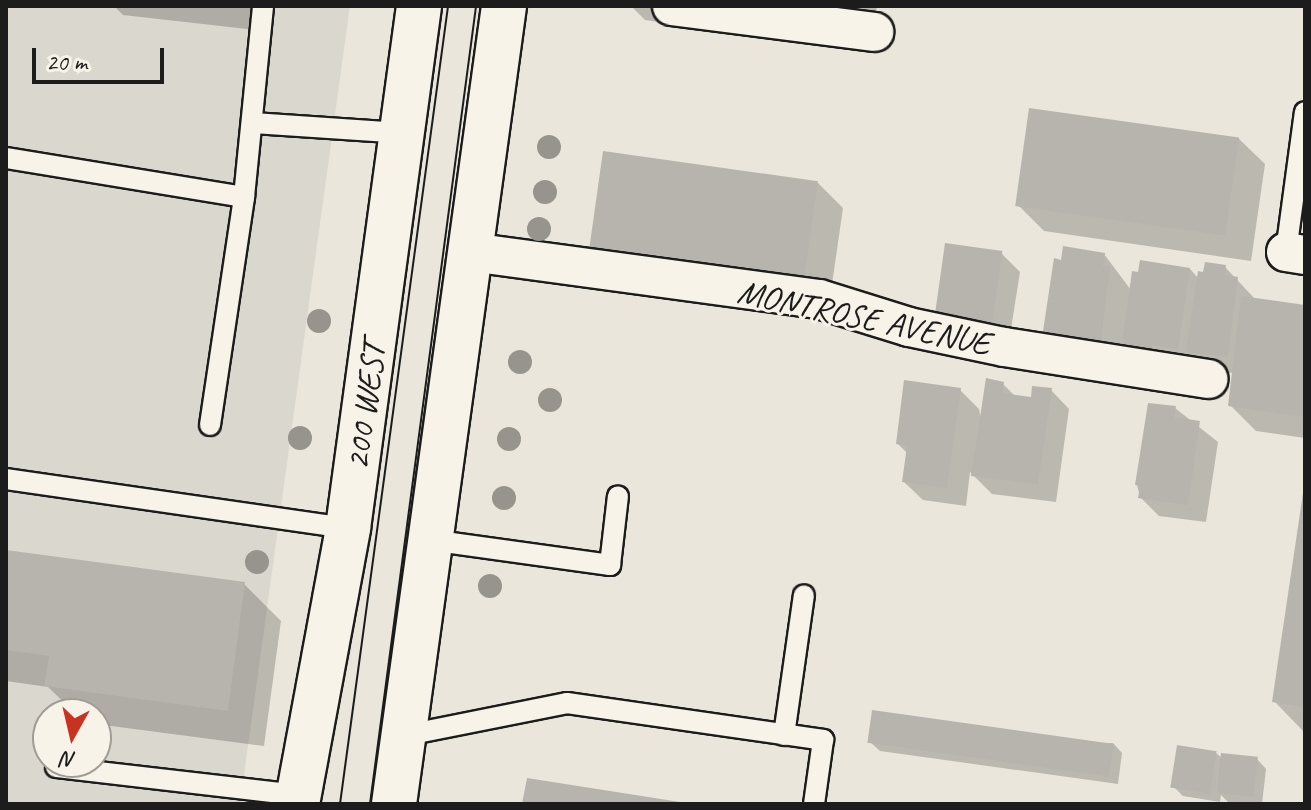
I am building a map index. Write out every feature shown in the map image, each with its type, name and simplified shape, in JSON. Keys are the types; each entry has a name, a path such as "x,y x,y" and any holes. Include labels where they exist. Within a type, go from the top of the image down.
{"street":[{"name":"200 WEST","path":"298,799 348,528 419,6"},
{"path":"394,804 504,6"},
{"path":"672,6 874,32"},
{"name":"MONTROSE AVENUE","path":"471,252 819,299 909,327 1004,347 1209,379"}],"lane":[{"path":"210,425 244,197 263,6"},
{"path":"1296,253 1305,112"},
{"path":"252,123 402,133"},
{"path":"6,158 244,197"},
{"path":"6,479 348,528"},
{"path":"430,540 610,565 618,496"},
{"path":"784,735 804,595"},
{"path":"402,736 483,717 567,703 823,740 814,804"},
{"path":"112,774 298,799"}],"shaded area":[{"path":"6,6 350,6 240,804 6,804"}],"building":[{"path":"1029,108 1239,138 1225,236 1015,206"},
{"path":"603,151 818,181 804,280 589,250"},
{"path":"945,243 1002,251 992,324 935,316"},
{"path":"1063,246 1105,253 1103,266 1110,267 1101,341 1042,338 1054,258 1061,260"},
{"path":"1140,260 1190,268 1178,350 1152,345 1151,356 1121,351 1132,271 1138,272"},
{"path":"1205,262 1226,265 1225,275 1238,277 1228,357 1186,352 1198,271 1203,272"},
{"path":"1241,296 1305,305 1305,417 1228,406"},
{"path":"986,378 1004,382 1002,393 1031,397 1032,386 1052,388 1038,484 971,476"},
{"path":"904,380 961,388 947,488 902,482 907,446 896,444"},
{"path":"1148,403 1176,406 1174,417 1200,421 1188,505 1138,498 1140,486 1135,485"},
{"path":"1305,493 1305,707 1272,702"},
{"path":"6,550 245,582 228,711 44,686 49,656 6,650"},
{"path":"872,710 1114,744 1109,777 867,743"},
{"path":"1177,745 1217,751 1210,794 1170,787"},
{"path":"1221,753 1258,757 1254,797 1217,793"},
{"path":"527,778 680,802 522,804"}],"tram line":[{"path":"340,804 448,6"},
{"path":"370,804 476,6"}]}
